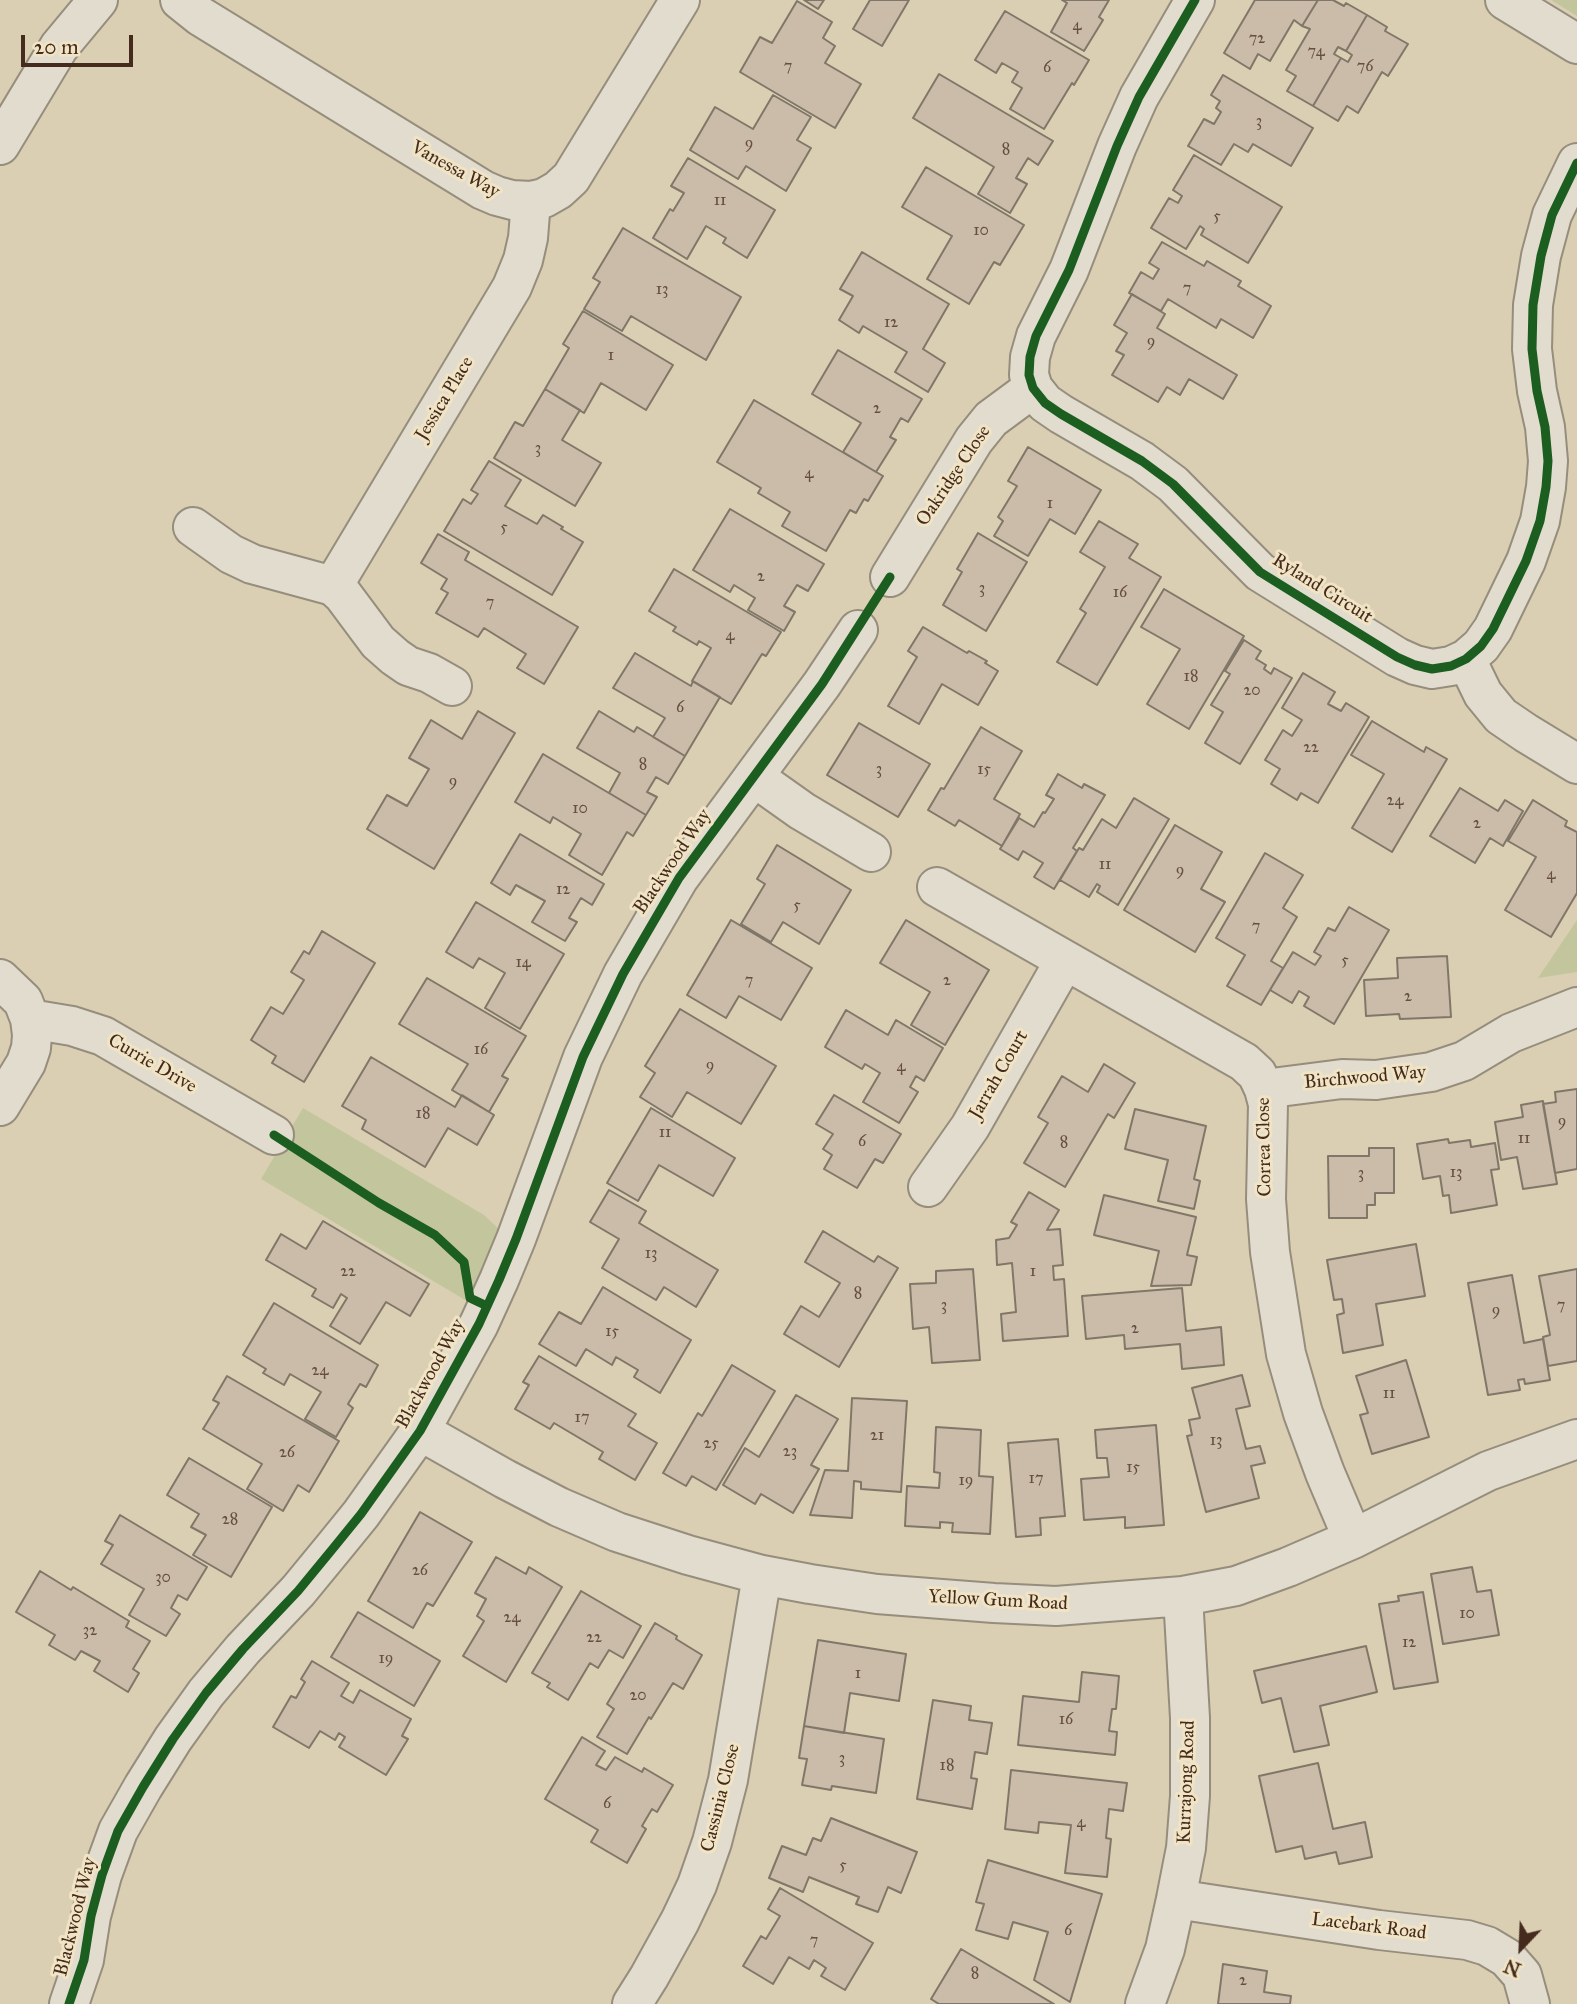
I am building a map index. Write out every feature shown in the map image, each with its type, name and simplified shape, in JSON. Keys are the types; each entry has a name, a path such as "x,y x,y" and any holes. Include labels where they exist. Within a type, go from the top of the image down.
{"street":[{"path":"59,47 78,0"},
{"path":"0,145 59,47 98,0"},
{"name":"Vanessa Way","path":"153,0 190,8 483,190 504,198 531,201"},
{"path":"531,201 544,198 558,190 571,178 680,0"},
{"path":"1033,388 1029,375 1030,357 1036,336 1069,270 1139,97 1195,0"},
{"path":"1505,0 1577,44"},
{"path":"1577,163 1552,215 1541,256 1533,305 1532,349 1548,461 1540,521 1526,561 1493,629 1481,646 1466,659 1483,694 1501,716 1577,764"},
{"name":"Jessica Place","path":"333,586 512,287 528,238 531,201"},
{"name":"Oakridge Close","path":"890,577 974,440 992,419 1033,388"},
{"name":"Ryland Circuit","path":"1033,388 1045,403 1061,415 1157,471 1189,499 1260,572 1284,588 1397,657 1415,665 1432,669 1451,666 1466,659"},
{"path":"193,527 231,554 252,564 333,586 379,642 395,657 408,666 429,673 452,686"},
{"name":"Blackwood Way","path":"69,2004 75,1993 84,1960 91,1916 102,1875 118,1831 143,1787 206,1693 335,1546 421,1431 467,1348 499,1280 583,1057 623,974 679,878 822,684 858,629"},
{"path":"754,777 802,811 871,852"},
{"name":"Correa Close","path":"937,887 1244,1062 1257,1074 1268,1104 1266,1199 1275,1286 1286,1353 1303,1413 1353,1539"},
{"name":"Jarrah Court","path":"928,1187 970,1127 1065,960"},
{"path":"0,979 23,1001 30,1019 31,1048 26,1063 0,1106"},
{"name":"Birchwood Way","path":"1264,1089 1342,1079 1376,1080 1431,1072 1464,1061 1511,1033 1577,1007"},
{"name":"Currie Drive","path":"30,1019 103,1036 274,1135"},
{"name":"Yellow Gum Road","path":"421,1431 559,1507 617,1532 688,1555 762,1575 877,1594 1056,1606 1183,1596 1236,1586 1353,1539 1488,1471 1577,1440"},
{"name":"Cassinia Close","path":"632,2004 680,1921 697,1885 712,1842 735,1743 762,1575"},
{"name":"Kurrajong Road","path":"1145,2004 1165,1949 1186,1848 1190,1796 1190,1718 1183,1596"},
{"name":"Lacebark Road","path":"1176,1899 1379,1930 1467,1940 1487,1946 1507,1958 1522,1975 1530,2004"}],"green space":[{"path":"1551,0 1577,0 1577,16"},
{"path":"1577,920 1577,972 1538,978"},
{"path":"303,1108 484,1215 503,1233 472,1304 261,1179"}],"building":[{"path":"804,0 824,0 818,9"},
{"path":"870,0 909,0 882,46 853,29"},
{"path":"1062,0 1109,0 1099,17 1103,20 1084,51 1051,32 1067,3"},
{"path":"1255,0 1318,0 1302,26 1294,20 1270,61 1258,54 1250,69 1224,53"},
{"path":"1318,0 1333,0 1344,6 1346,3 1367,15 1346,51 1338,47 1334,54 1341,58 1313,106 1287,91 1296,76 1286,70 1310,29 1302,26"},
{"path":"797,1 832,22 823,38 835,46 825,63 861,84 835,128 740,72 760,37 772,43"},
{"path":"1005,11 1089,60 1044,129 1010,109 1022,88 1012,82 1018,72 1002,63 996,73 975,60"},
{"path":"1367,15 1387,27 1385,31 1408,44 1388,76 1382,72 1358,113 1347,106 1338,121 1313,106 1341,58 1348,62 1352,55 1346,51"},
{"path":"939,74 1053,141 1038,165 1028,158 1016,178 1027,184 1010,213 978,194 994,167 913,118"},
{"path":"1223,75 1313,128 1291,166 1253,144 1248,152 1234,144 1221,165 1188,146 1204,119 1214,124 1221,112 1216,108 1220,101 1211,95"},
{"path":"773,95 811,117 797,140 811,148 786,191 746,166 738,179 690,150 715,107 753,129"},
{"path":"1194,155 1282,207 1248,263 1201,235 1204,229 1200,226 1186,249 1151,228 1169,198 1178,203 1182,196 1173,190"},
{"path":"688,158 775,210 747,258 723,243 726,238 706,226 687,259 653,238 670,209 673,211 684,193 671,186"},
{"path":"926,167 1024,225 1000,265 994,262 969,304 927,279 952,236 902,207"},
{"path":"623,228 741,297 706,360 631,316 622,331 584,309 600,282 593,278"},
{"path":"1162,242 1204,266 1207,261 1241,281 1238,286 1271,306 1253,338 1221,319 1216,328 1168,299 1161,311 1129,293 1141,272 1153,279 1159,269 1149,263"},
{"path":"862,252 949,304 923,349 945,363 928,392 895,372 907,352 863,326 859,333 839,320 853,296 840,289"},
{"path":"1132,294 1165,314 1157,328 1237,375 1223,399 1189,379 1180,395 1167,387 1158,402 1112,375 1124,355 1116,351 1127,333 1114,325"},
{"path":"583,311 673,365 646,410 601,383 584,413 545,389 569,348 563,344"},
{"path":"838,350 922,399 908,422 901,418 890,437 896,440 876,472 843,452 861,423 812,394"},
{"path":"545,389 580,410 562,440 601,463 575,506 494,458 515,422 523,426"},
{"path":"754,400 883,476 868,501 864,499 856,513 850,510 826,551 782,526 790,512 758,493 761,488 717,462"},
{"path":"1028,447 1101,490 1075,534 1050,519 1028,556 994,536 1003,521 998,517 1017,486 1008,481"},
{"path":"489,461 521,480 505,506 537,524 543,515 583,542 552,595 444,531 463,499 471,504 478,494 471,490"},
{"path":"730,509 824,564 808,591 797,585 784,606 795,612 784,631 748,610 755,598 734,585 730,592 693,570"},
{"path":"1099,521 1138,544 1129,558 1161,577 1097,685 1057,662 1086,613 1080,609 1105,567 1080,552"},
{"path":"978,533 1027,562 986,631 943,605 962,572 957,569"},
{"path":"438,534 469,552 465,560 578,627 544,684 517,668 526,654 484,628 478,637 436,613 448,593 441,589 447,579 421,563"},
{"path":"674,569 781,632 766,656 762,654 731,704 692,681 711,648 699,641 697,645 673,631 676,627 649,611"},
{"path":"1164,589 1244,636 1189,729 1147,704 1180,649 1141,627"},
{"path":"923,627 967,653 969,651 987,661 985,663 998,671 978,705 942,684 919,724 888,706 917,657 908,651"},
{"path":"1244,640 1261,651 1256,659 1266,665 1264,669 1271,674 1274,668 1292,678 1240,764 1205,743 1223,712 1211,705 1230,674 1225,671"},
{"path":"635,653 691,686 693,681 720,697 685,756 653,737 665,718 613,688"},
{"path":"1303,673 1335,692 1328,704 1341,711 1346,703 1369,717 1318,803 1301,793 1297,800 1271,784 1280,769 1265,760 1283,730 1292,736 1302,720 1282,708"},
{"path":"478,711 515,733 434,869 367,829 387,795 407,806 429,769 409,758 431,720 462,739"},
{"path":"599,711 634,732 637,727 685,756 668,784 656,777 647,792 657,797 646,815 609,793 620,773 577,748"},
{"path":"1372,721 1424,752 1426,747 1447,759 1392,852 1352,828 1384,774 1351,755"},
{"path":"859,723 930,764 898,817 827,775"},
{"path":"981,727 1022,751 994,799 1020,814 1002,846 959,820 955,826 928,810 941,788 944,789"},
{"path":"543,754 646,815 633,836 627,832 602,875 569,855 581,834 553,817 550,823 515,802"},
{"path":"1058,774 1082,788 1084,784 1105,795 1073,848 1077,851 1054,889 1034,877 1043,863 1023,851 1018,860 1000,849 1019,818 1034,827 1043,812 1045,813 1054,799 1046,795"},
{"path":"1460,788 1498,811 1505,800 1523,811 1503,846 1490,838 1475,863 1430,836"},
{"path":"1134,798 1169,819 1118,905 1097,892 1100,886 1097,884 1089,897 1060,880 1079,848 1083,850 1102,819 1116,828"},
{"path":"1533,800 1567,821 1565,826 1577,832 1577,893 1551,937 1505,910 1536,857 1508,841"},
{"path":"1175,825 1222,852 1201,889 1225,902 1195,952 1124,910"},
{"path":"520,834 604,884 592,905 581,898 569,918 577,922 565,941 532,922 545,901 516,885 510,895 491,883"},
{"path":"777,845 851,890 819,944 783,922 771,942 741,924 765,884 757,879"},
{"path":"1265,853 1303,875 1283,908 1297,917 1271,961 1283,968 1261,1005 1227,986 1245,955 1216,938"},
{"path":"476,902 564,954 520,1029 485,1008 505,973 479,958 473,968 446,952"},
{"path":"1349,907 1389,930 1334,1024 1304,1006 1309,997 1299,991 1292,1003 1270,990 1293,952 1315,965 1321,956 1314,952 1328,928 1335,931"},
{"path":"731,920 812,968 781,1020 739,996 726,1018 687,995"},
{"path":"906,920 989,970 945,1045 911,1025 930,992 880,963"},
{"path":"322,931 375,963 304,1082 272,1063 276,1056 251,1040 271,1007 283,1014 304,980 291,972 304,951 309,954"},
{"path":"1447,956 1451,1017 1400,1019 1399,1014 1366,1016 1364,980 1398,978 1397,958"},
{"path":"427,978 526,1036 502,1076 508,1079 489,1112 452,1090 468,1064 399,1024"},
{"path":"680,1009 776,1066 741,1124 687,1092 672,1117 640,1097 655,1073 645,1066"},
{"path":"846,1010 888,1035 896,1020 943,1048 924,1081 916,1076 910,1087 918,1092 899,1123 863,1102 880,1073 865,1064 862,1069 825,1047"},
{"path":"371,1057 455,1107 462,1095 494,1115 477,1145 448,1128 425,1167 362,1129 366,1120 342,1106"},
{"path":"1104,1064 1135,1083 1114,1118 1108,1114 1065,1187 1024,1163 1048,1123 1038,1117 1062,1076 1088,1092"},
{"path":"1577,1089 1577,1169 1555,1173 1543,1104 1556,1102 1555,1092"},
{"path":"834,1095 901,1134 883,1163 875,1159 857,1188 824,1169 832,1155 823,1149 833,1134 816,1124"},
{"path":"1543,1101 1557,1184 1523,1189 1517,1157 1501,1160 1495,1122 1523,1117 1521,1105"},
{"path":"651,1108 735,1158 713,1196 659,1165 638,1201 607,1183"},
{"path":"1135,1109 1206,1126 1194,1179 1200,1181 1194,1209 1158,1201 1168,1160 1125,1149"},
{"path":"1448,1139 1449,1143 1470,1140 1471,1147 1495,1143 1499,1169 1491,1170 1497,1205 1451,1213 1449,1195 1443,1196 1440,1176 1423,1179 1417,1144"},
{"path":"1369,1148 1394,1148 1394,1193 1375,1193 1375,1205 1367,1205 1367,1218 1329,1218 1328,1156 1369,1156"},
{"path":"609,1190 646,1211 639,1223 718,1270 696,1307 664,1287 656,1300 602,1268 619,1239 590,1222"},
{"path":"1029,1192 1059,1210 1047,1230 1060,1229 1063,1265 1053,1266 1054,1280 1064,1279 1068,1336 1003,1341 1001,1314 1016,1312 1012,1263 997,1265 996,1240 1009,1238 1017,1225 1011,1222"},
{"path":"1104,1195 1196,1217 1187,1255 1197,1257 1191,1285 1151,1286 1159,1251 1094,1235"},
{"path":"323,1221 429,1284 410,1316 386,1302 360,1344 330,1326 347,1298 341,1294 333,1308 312,1296 316,1289 266,1260 281,1234 306,1249"},
{"path":"823,1231 874,1262 878,1256 898,1268 839,1367 784,1334 801,1306 819,1317 840,1283 805,1262"},
{"path":"1416,1244 1425,1296 1376,1304 1383,1345 1343,1353 1337,1315 1344,1313 1342,1299 1334,1300 1327,1260"},
{"path":"973,1269 980,1360 932,1363 929,1327 913,1329 910,1284 936,1283 936,1271"},
{"path":"1577,1269 1577,1361 1548,1366 1543,1337 1550,1335 1539,1276"},
{"path":"1512,1275 1524,1343 1543,1339 1550,1380 1525,1384 1524,1379 1518,1380 1520,1390 1488,1395 1468,1283"},
{"path":"603,1287 691,1340 660,1393 634,1377 638,1370 616,1357 612,1365 586,1349 576,1366 539,1344 559,1312 581,1324"},
{"path":"1182,1288 1186,1331 1221,1327 1224,1365 1182,1369 1180,1344 1125,1349 1124,1335 1086,1339 1082,1296"},
{"path":"274,1303 378,1365 366,1387 360,1384 348,1404 353,1408 336,1437 305,1419 321,1392 290,1374 284,1385 263,1373 266,1369 243,1355"},
{"path":"539,1356 636,1414 628,1426 657,1443 635,1480 599,1459 603,1452 554,1423 550,1429 515,1409 529,1385 523,1382"},
{"path":"1406,1360 1429,1437 1372,1454 1360,1415 1368,1413 1356,1376"},
{"path":"732,1365 775,1391 716,1490 692,1476 686,1486 663,1473 698,1413 702,1416"},
{"path":"1242,1375 1250,1406 1236,1409 1246,1449 1260,1446 1265,1463 1251,1466 1259,1498 1206,1512 1187,1436 1192,1435 1189,1420 1200,1418 1192,1388"},
{"path":"227,1376 339,1441 309,1492 298,1485 283,1511 247,1489 262,1464 203,1429 219,1403 213,1400"},
{"path":"796,1395 838,1419 811,1465 819,1469 793,1513 761,1494 755,1504 723,1485 745,1448 759,1457"},
{"path":"852,1398 907,1401 901,1492 861,1489 861,1482 854,1481 852,1518 810,1515 825,1470 848,1471"},
{"path":"1156,1425 1164,1525 1125,1528 1125,1517 1084,1520 1081,1479 1109,1477 1107,1458 1097,1458 1095,1430"},
{"path":"936,1427 981,1430 979,1476 993,1477 990,1534 952,1532 953,1523 940,1522 940,1528 905,1526 907,1486 939,1488 940,1473 934,1472"},
{"path":"1058,1439 1065,1516 1040,1518 1041,1535 1016,1537 1008,1443"},
{"path":"189,1458 272,1507 231,1577 193,1555 206,1535 191,1527 199,1514 167,1495"},
{"path":"420,1512 472,1542 433,1606 427,1603 413,1628 368,1601"},
{"path":"120,1515 207,1567 187,1600 178,1595 171,1608 180,1614 166,1636 129,1615 144,1589 101,1564 113,1545 105,1541"},
{"path":"496,1557 526,1574 529,1567 562,1587 506,1682 463,1656 484,1621 477,1616 486,1599 475,1593"},
{"path":"1472,1567 1477,1592 1491,1590 1499,1635 1443,1644 1431,1574"},
{"path":"40,1571 71,1590 73,1587 129,1621 126,1627 150,1641 133,1669 139,1673 128,1692 94,1671 100,1661 81,1651 75,1660 49,1645 55,1635 16,1612"},
{"path":"581,1591 641,1626 623,1658 609,1650 598,1668 590,1663 568,1700 547,1687 550,1683 532,1673"},
{"path":"1423,1592 1438,1682 1394,1689 1379,1604 1399,1601 1398,1596"},
{"path":"358,1612 440,1661 414,1706 331,1657"},
{"path":"655,1623 702,1655 683,1689 673,1683 627,1754 597,1737 614,1709 607,1704"},
{"path":"818,1640 906,1654 899,1701 850,1693 844,1733 804,1726"},
{"path":"1366,1646 1377,1692 1320,1706 1329,1745 1294,1752 1281,1698 1262,1703 1254,1671"},
{"path":"312,1661 349,1683 341,1696 353,1703 360,1690 411,1719 402,1736 408,1739 386,1775 339,1747 345,1737 339,1733 335,1740 320,1731 309,1748 273,1727 291,1696 296,1698 305,1682 301,1679"},
{"path":"1082,1672 1119,1676 1116,1709 1112,1709 1109,1731 1117,1732 1115,1755 1018,1745 1023,1696 1079,1702"},
{"path":"933,1700 971,1706 969,1720 992,1723 987,1754 975,1752 971,1778 977,1779 972,1809 917,1799"},
{"path":"804,1726 884,1739 876,1793 832,1786 831,1790 802,1785 807,1759 799,1758"},
{"path":"582,1737 605,1751 596,1765 606,1770 615,1757 642,1772 644,1768 673,1785 657,1812 652,1809 642,1826 646,1829 627,1863 591,1842 598,1830 545,1799"},
{"path":"1318,1763 1333,1829 1365,1822 1372,1857 1339,1864 1336,1852 1305,1859 1302,1846 1276,1852 1259,1776"},
{"path":"1011,1770 1127,1783 1123,1811 1109,1809 1106,1838 1111,1839 1107,1877 1065,1873 1071,1825 1039,1822 1038,1833 1005,1829"},
{"path":"831,1818 917,1852 901,1893 888,1887 878,1912 856,1904 859,1897 809,1877 803,1892 769,1878 782,1846 806,1855 813,1838 821,1841"},
{"path":"988,1860 1102,1894 1070,2002 1034,1980 1048,1932 1013,1922 1008,1939 976,1930 984,1904 976,1902"},
{"path":"780,1888 873,1943 845,1990 821,1976 826,1968 814,1960 809,1969 789,1957 773,1984 743,1966 761,1936 766,1939 780,1916 768,1909"},
{"path":"961,1949 1054,2004 939,2004 931,1999"},
{"path":"1223,1964 1267,1971 1264,1992 1291,1996 1290,2004 1218,2004"}],"cycle path":[{"path":"1195,0 1139,97 1069,270 1036,336 1030,357 1029,375 1033,388 1045,403 1061,414 1142,461 1173,484 1260,572 1397,657 1415,665 1432,669 1451,666 1466,659 1481,646 1493,629 1526,561 1540,521 1548,461 1532,349 1533,305 1541,256 1552,215 1577,163"},
{"path":"69,2004 84,1960 91,1916 102,1875 118,1831 143,1787 206,1693 335,1546 420,1431 479,1324 499,1280 583,1057 623,974 679,878 822,684 890,577"},
{"path":"274,1135 379,1203 435,1235 464,1262 470,1298 487,1306"}]}
